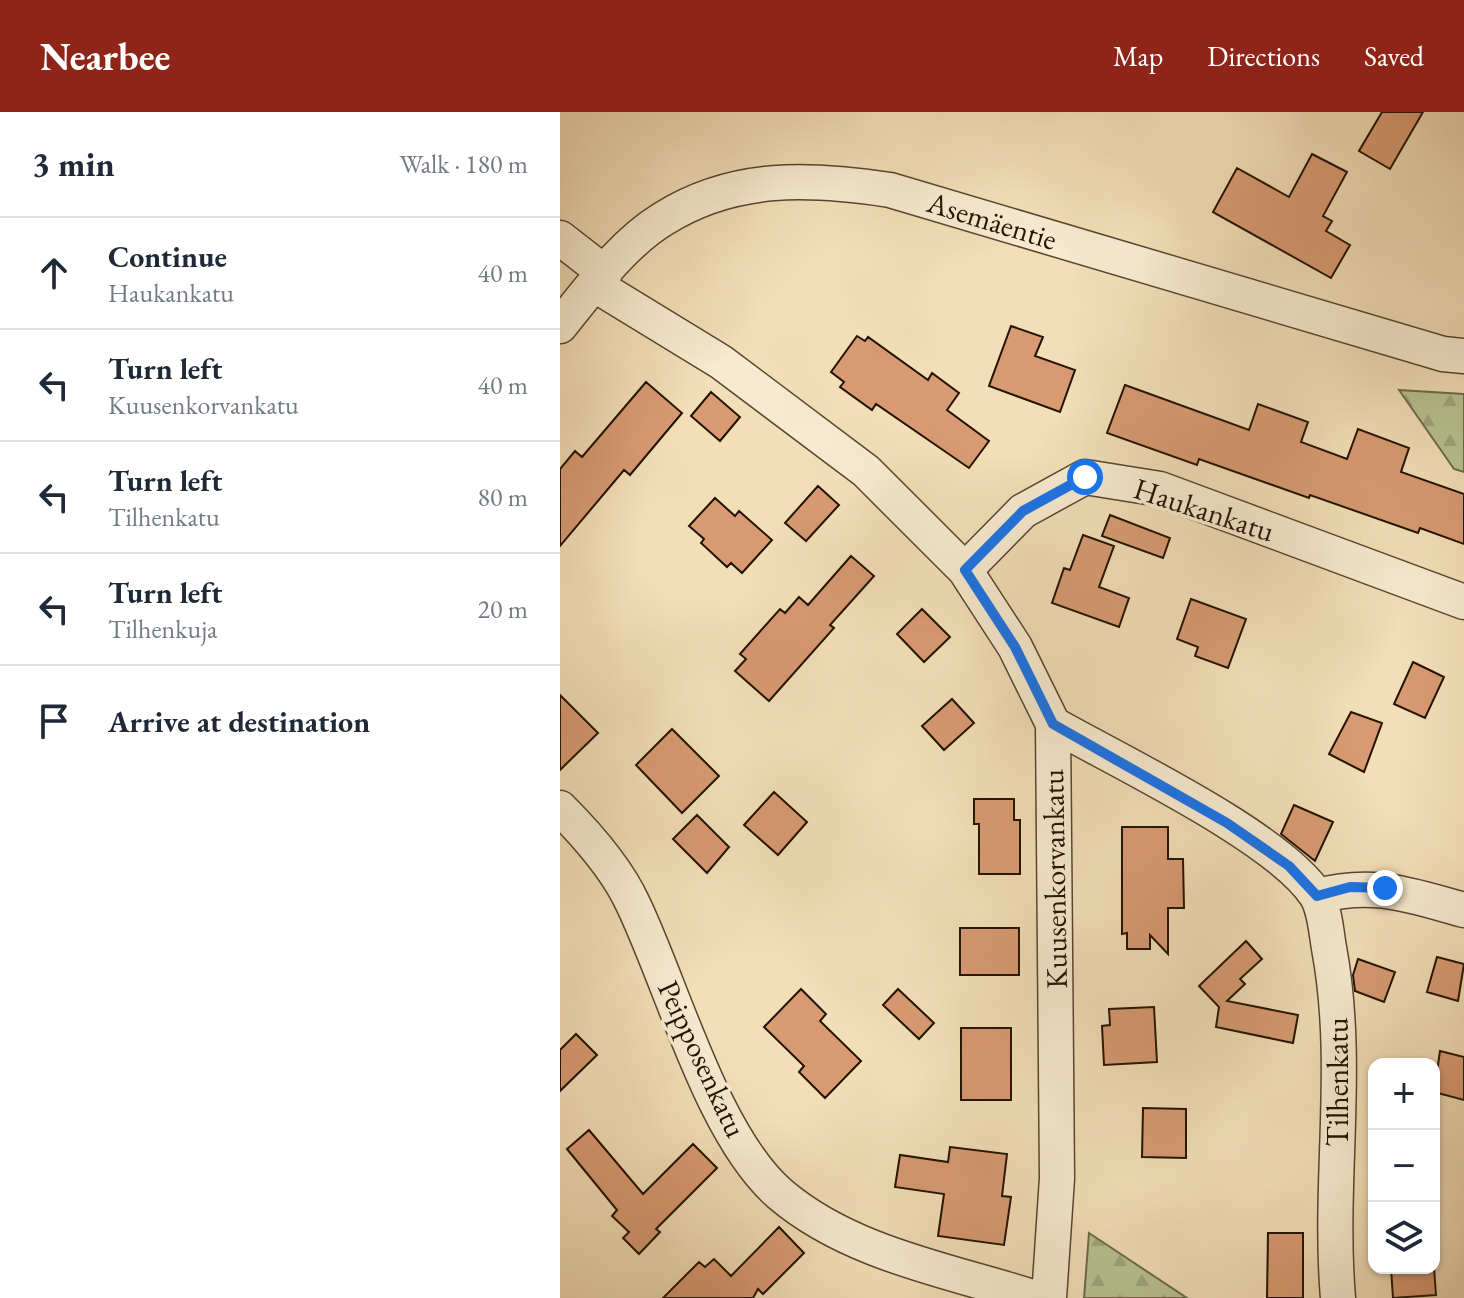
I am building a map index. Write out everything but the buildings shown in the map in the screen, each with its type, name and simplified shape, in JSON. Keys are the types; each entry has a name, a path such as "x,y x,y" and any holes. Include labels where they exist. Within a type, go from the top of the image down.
{"street":[{"name":"Asemäentie","path":"560,326 600,279 662,219 706,198 744,185 784,180 838,182 890,190 1428,350 1464,356"},
{"name":"Kuusenkorvankatu","path":"560,238 600,279 721,362 866,471 965,570 1015,647 1053,724 1057,1178 1049,1298"},
{"name":"Haukankatu","path":"965,570 1023,511 1085,477 1160,489 1464,602"},
{"path":"1053,724 1227,823 1289,866 1317,896 1350,887 1385,888 1464,910"},
{"name":"Peipposenkatu","path":"560,808 583,831 632,900 730,1132 779,1193 863,1244 1036,1298"},
{"name":"Tilhenkatu","path":"1317,896 1337,992 1341,1103 1334,1250 1338,1298"}],"green space":[{"path":"1399,390 1464,394 1464,472 1454,469"},
{"path":"1089,1233 1187,1298 1084,1298"}],"route":[{"path":"1085,477 1023,511 965,570 1015,647 1053,724 1227,823 1289,866 1317,896 1350,887 1385,888"}]}
